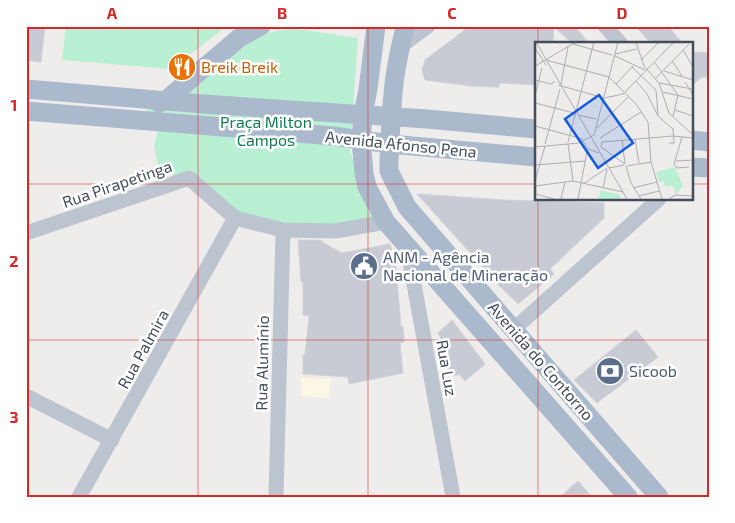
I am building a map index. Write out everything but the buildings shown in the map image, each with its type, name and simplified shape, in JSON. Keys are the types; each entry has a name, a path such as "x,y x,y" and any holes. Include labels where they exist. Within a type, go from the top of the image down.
{"main road":[{"path":"121,119 165,101 239,38 261,26"},
{"name":"Avenida do Contorno","path":"376,26 361,141 367,187 386,222 628,497"},
{"path":"380,26 389,32 405,26"},
{"name":"Avenida do Contorno","path":"405,26 394,83 389,171 407,207 659,497"},
{"name":"Avenida Afonso Pena","path":"26,89 165,101 391,116 535,129"},
{"name":"Avenida Afonso Pena","path":"26,112 333,136 361,141 535,157"}],"street":[{"path":"401,46 428,26"},
{"path":"606,26 619,42"},
{"name":"Rua Pirapetinga","path":"26,233 189,178 236,218"},
{"path":"514,329 646,205"},
{"path":"236,218 282,230 335,231 386,222"},
{"name":"Rua Palmira","path":"79,497 236,218"},
{"name":"Rua Alumínio","path":"276,497 282,230"},
{"name":"Rua Luz","path":"407,246 453,497"},
{"path":"26,396 112,440"}],"shaded area":[{"path":"302,378 331,379 329,398 301,396"}],"green space":[{"path":"66,26 227,26 171,69 62,60"},
{"name":"Praça Milton Campos","path":"291,28 358,38 350,152 380,219 336,230 237,217 189,176 160,174 154,146 158,129 122,126 199,77 240,43 264,34"}],"place":[{"name":"Breik Breik","path":"182,67"},
{"name":"ANM - Agência Nacional de Mineração","path":"364,266"},
{"name":"Sicoob","path":"610,371"}]}
